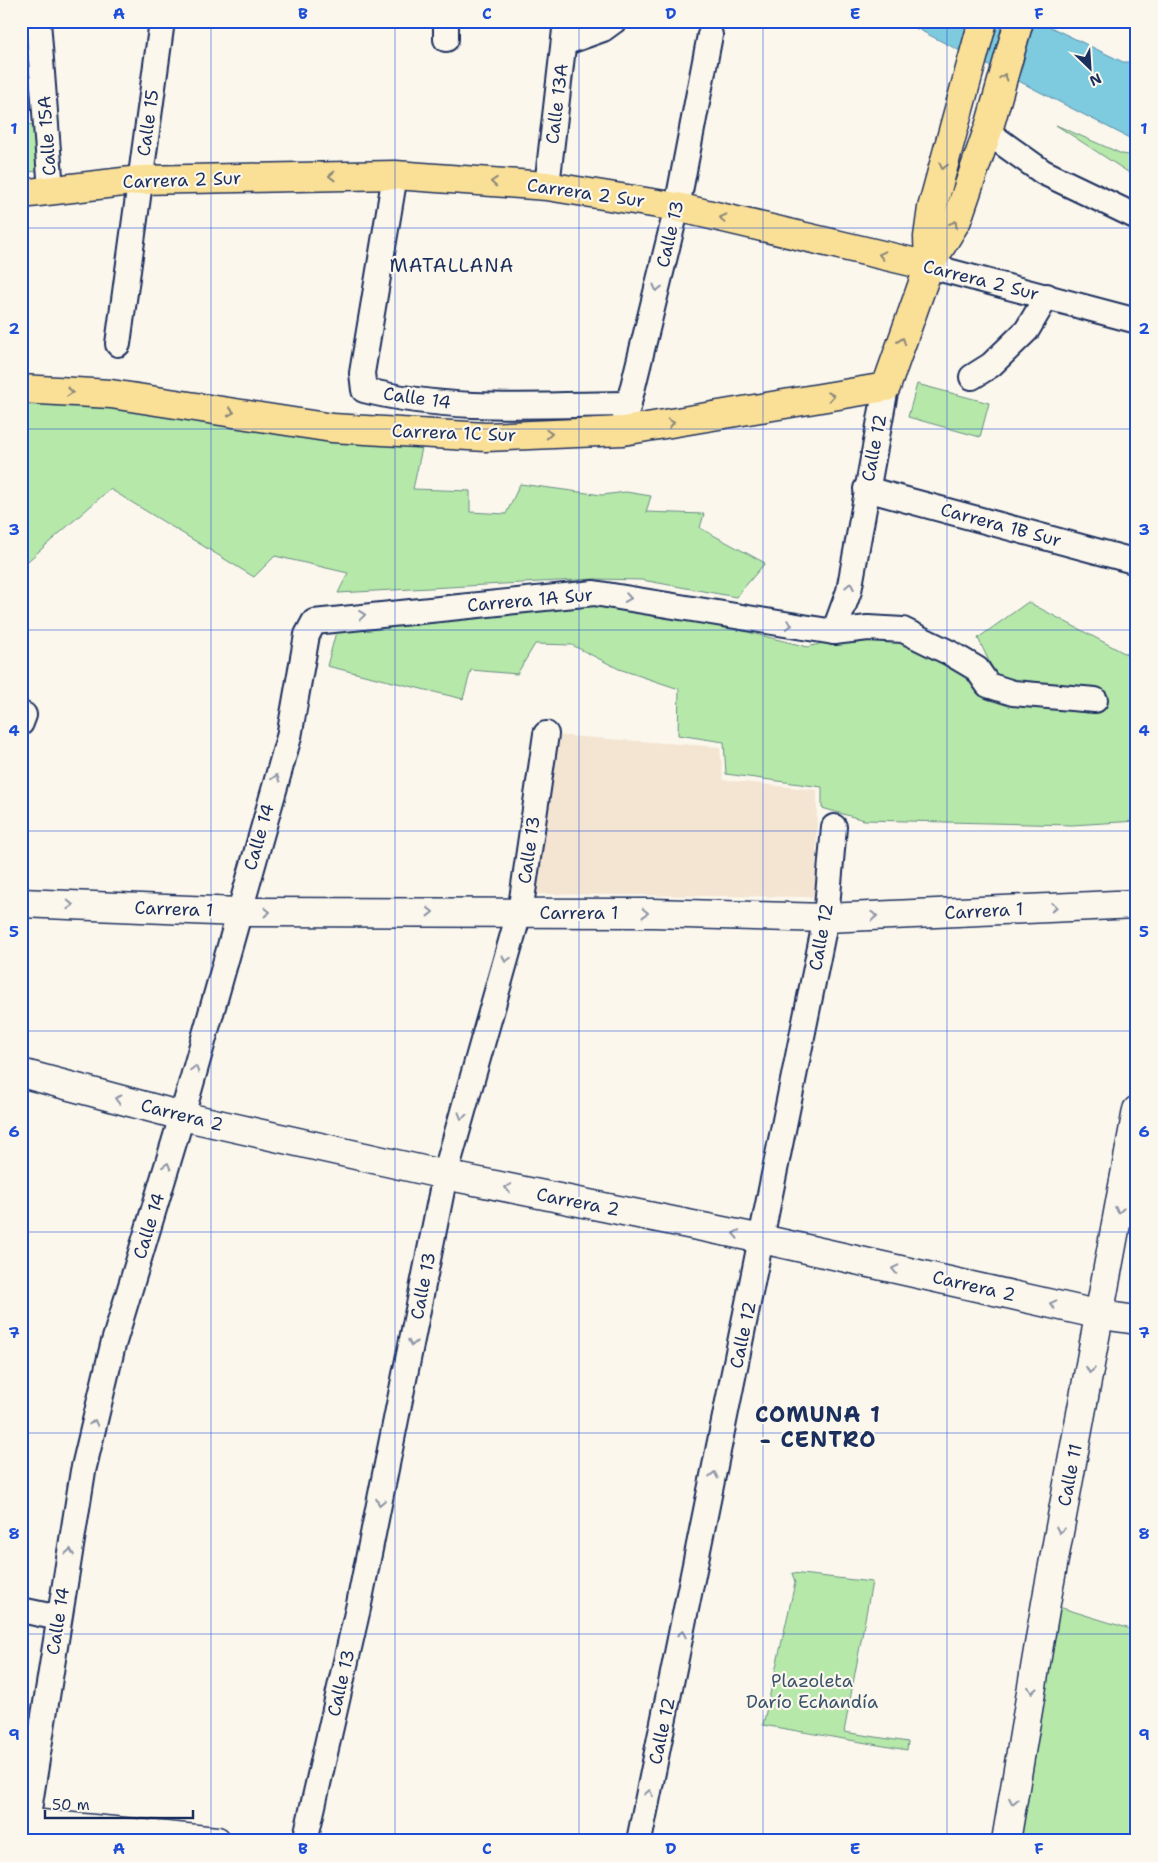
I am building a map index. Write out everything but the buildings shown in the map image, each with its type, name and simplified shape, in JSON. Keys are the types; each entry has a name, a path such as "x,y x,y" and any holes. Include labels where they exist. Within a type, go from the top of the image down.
{"main road":[{"name":"Calle 12","path":"929,266 928,237 932,208 983,21"},
{"name":"Calle 12","path":"886,387 929,266 957,220 989,128 1019,21"},
{"name":"Carrera 2 Sur","path":"21,194 140,180 396,174 547,186 677,207 929,266"},
{"name":"Carrera 1C Sur","path":"21,389 111,394 332,428 486,437 623,431 886,387"},
{"name":"Carrera 1","path":"21,903 238,912 519,912 826,918 1137,904"},
{"name":"Carrera 2","path":"21,1073 182,1116 446,1175 762,1239 1101,1315 1137,1320"},
{"name":"Calle 11","path":"1006,1841 1046,1603 1101,1315 1137,1110"},
{"path":"24,1828 217,1841"}],"street":[{"name":"Calle 15A","path":"38,21 51,190"},
{"name":"Calle 15","path":"118,344 162,21"},
{"path":"565,32 603,29 614,21"},
{"name":"Calle 13A","path":"547,186 565,32"},
{"name":"Calle 13","path":"623,431 677,207 710,35"},
{"path":"989,128 1043,172 1137,217"},
{"name":"Calle 14","path":"396,174 362,373 364,390 397,398 476,405 629,404"},
{"name":"Carrera 2 Sur","path":"929,266 1137,321"},
{"path":"972,377 991,365 1027,330 1047,296"},
{"name":"Calle 12","path":"834,632 849,592 866,489 886,387"},
{"name":"Carrera 1B Sur","path":"866,489 1137,562"},
{"name":"Carrera 1A Sur","path":"314,622 594,592 834,632 868,628 903,630 950,653 977,669 988,686 1013,693 1095,700"},
{"name":"Calle 14","path":"24,1828 83,1471 113,1345 182,1116 238,912 289,737 307,635 314,622"},
{"name":"Calle 13","path":"305,1841 359,1604 446,1175 519,912 546,734"},
{"name":"Calle 12","path":"639,1841 826,918 834,827"},
{"path":"21,1610 59,1618"}],"shaded area":[{"path":"554,735 720,747 723,780 817,790 816,897 531,894"}],"green space":[{"path":"45,122 46,170 21,173 21,126"},
{"path":"1056,125 1122,154 1137,156 1137,178"},
{"path":"917,384 989,403 980,437 908,417"},
{"path":"38,398 422,448 413,489 470,491 470,512 506,514 520,484 602,495 626,492 651,496 646,512 704,514 700,528 765,563 736,597 642,580 595,579 338,593 348,573 275,556 254,577 110,489 21,567 21,406"},
{"path":"1028,602 1128,655 1137,656 1137,821 1072,825 864,820 822,808 822,787 726,774 724,742 678,735 679,689 619,669 572,645 535,644 517,674 471,670 463,699 327,666 336,632 599,604 715,624 808,647 837,639 900,639 961,672 986,699 1010,706 978,638"},
{"path":"21,1334 30,1336 21,1395"},
{"name":"Plazoleta Darío Echandía","path":"792,1573 872,1582 844,1732 908,1742 907,1750 763,1725 795,1583"},
{"path":"1046,1603 1137,1631 1137,1841 1004,1841"}],"water":[{"path":"902,21 1038,21 1123,62 1137,62 1137,142"}],"district":[{"name":"MATALLANA","path":"452,265"},
{"name":"COMUNA 1 - CENTRO","path":"818,1426"}]}
